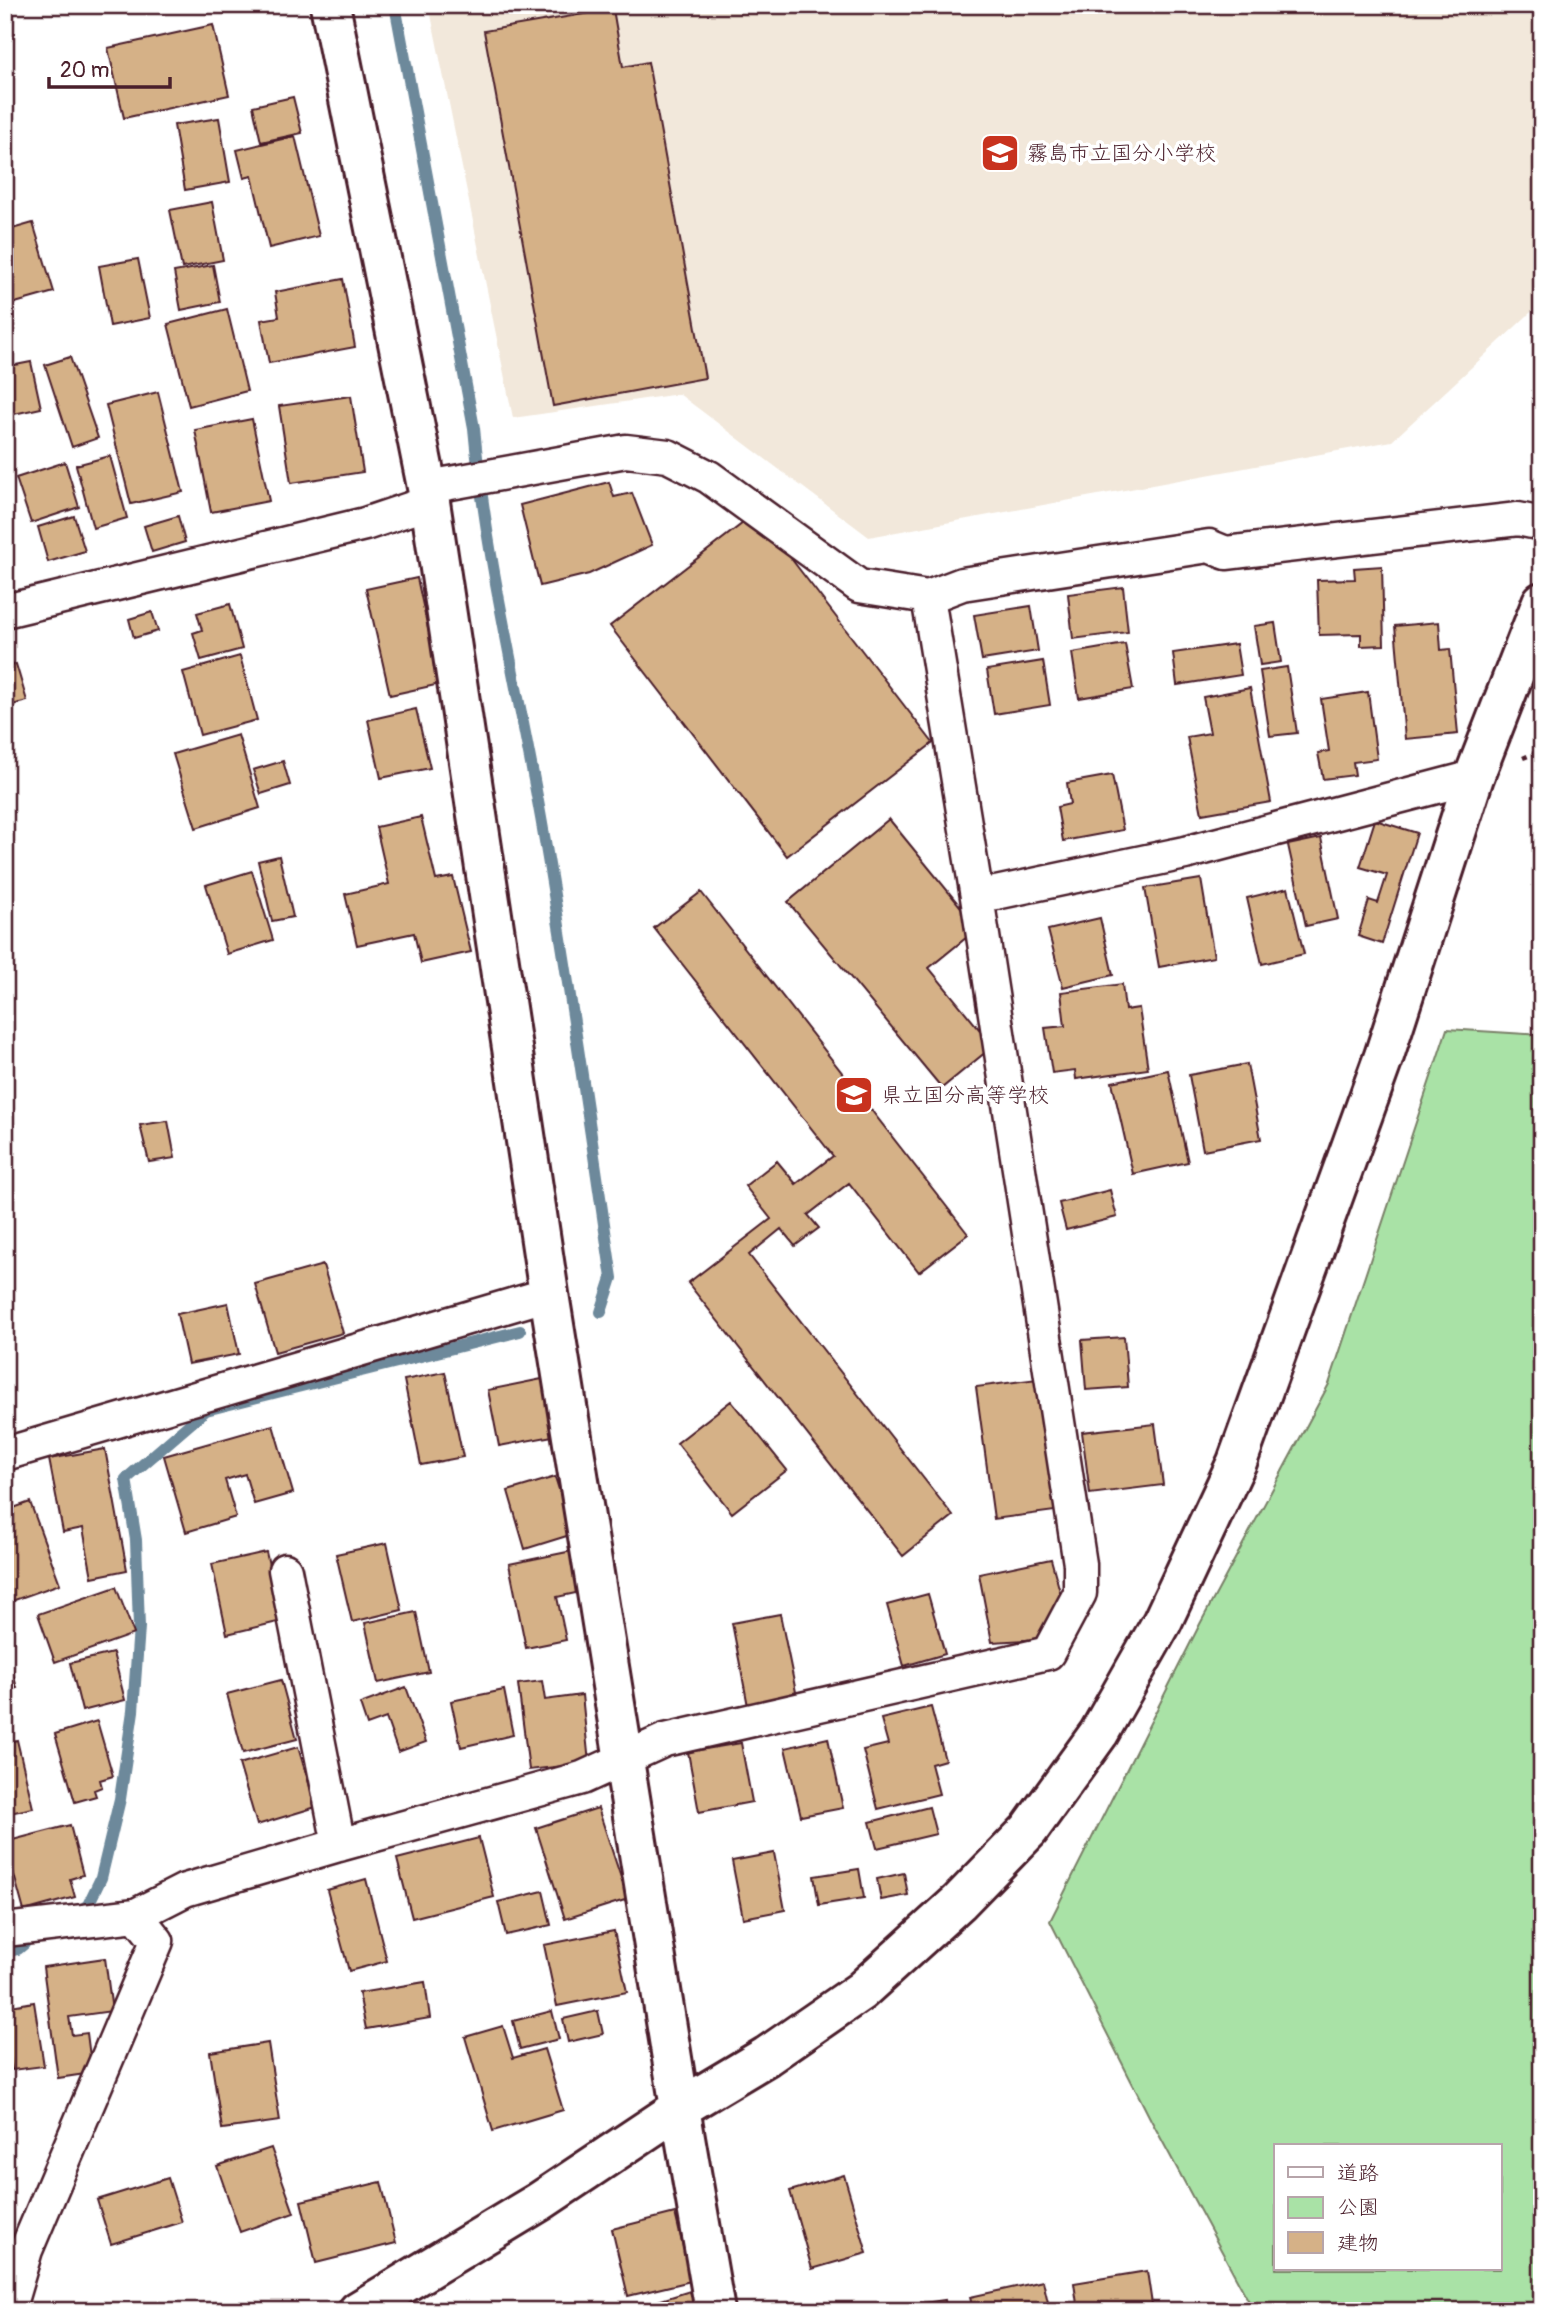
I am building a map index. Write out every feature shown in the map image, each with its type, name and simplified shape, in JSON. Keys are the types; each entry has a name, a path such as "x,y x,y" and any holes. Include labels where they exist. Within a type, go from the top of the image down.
{"street":[{"path":"330,5 435,493 549,1294 680,2108 716,2311"},
{"path":"5,611 365,524 435,493 496,474 626,451 668,456 709,477 859,586 928,597 962,584 1209,546 1226,553 1518,519 1542,524"},
{"path":"5,1930 136,1915 185,1890 582,1778 665,1740 1048,1653 1080,1593 1080,1564 928,597"},
{"path":"358,2311 540,2202 680,2108 767,2056 861,1991 959,1902 1029,1830 1099,1733 1162,1622 1237,1462 1384,1056 1474,777 1542,602"},
{"path":"977,897 1185,853 1474,777"},
{"path":"5,1454 549,1294"},
{"path":"285,1570 339,1845"},
{"path":"8,2311 26,2250 157,1941 136,1915"}],"shaded area":[{"name":"霧島市立国分小学校","path":"429,5 1542,5 1542,302 1392,441 869,537 679,394 513,418"}],"green space":[{"path":"1447,1029 1542,1035 1542,2311 1254,2311 1151,2120 1050,1921 1200,1624 1329,1384"}],"building":[{"path":"168,5 218,5 169,11"},
{"path":"613,9 623,67 648,62 705,378 553,406 484,31"},
{"path":"213,25 229,95 124,118 108,48"},
{"path":"293,97 302,133 261,142 253,106"},
{"path":"219,118 230,182 185,190 174,125"},
{"path":"295,136 319,236 269,248 252,176 244,178 237,150"},
{"path":"212,202 223,260 182,268 170,210"},
{"path":"33,223 54,292 8,305 5,297 5,231"},
{"path":"138,259 150,318 110,326 99,266"},
{"path":"213,265 220,302 181,310 174,272"},
{"path":"343,279 355,347 269,363 261,320 279,317 275,292"},
{"path":"227,309 247,391 189,406 168,324"},
{"path":"70,357 98,438 72,447 45,365"},
{"path":"31,362 41,408 5,416 5,367"},
{"path":"158,392 183,492 131,504 106,405"},
{"path":"351,396 363,472 291,483 279,406"},
{"path":"252,419 269,501 211,512 195,430"},
{"path":"110,456 127,518 93,528 76,465"},
{"path":"65,462 79,507 31,523 16,478"},
{"path":"609,482 614,497 632,493 652,545 589,574 540,586 520,505"},
{"path":"756,513 933,743 787,856 610,626"},
{"path":"74,516 85,551 48,562 38,527"},
{"path":"178,516 185,542 152,552 144,526"},
{"path":"1382,566 1384,645 1361,646 1361,634 1319,635 1317,580 1355,579 1354,568"},
{"path":"417,578 440,684 390,695 366,589"},
{"path":"1123,587 1128,632 1073,639 1068,594"},
{"path":"230,604 242,649 201,660 193,633 202,630 197,613"},
{"path":"1031,606 1038,651 982,660 974,615"},
{"path":"152,612 158,631 134,638 129,619"},
{"path":"1439,622 1441,650 1450,649 1458,734 1405,739 1395,626"},
{"path":"1275,623 1281,662 1260,665 1254,626"},
{"path":"1125,644 1133,689 1079,698 1072,653"},
{"path":"1236,644 1241,675 1177,685 1173,653"},
{"path":"240,656 257,720 200,735 183,672"},
{"path":"1043,661 1050,705 994,714 987,670"},
{"path":"16,664 27,701 5,707 5,667"},
{"path":"1287,667 1297,733 1270,736 1260,671"},
{"path":"1250,688 1271,802 1202,814 1187,737 1210,733 1203,697"},
{"path":"1368,692 1377,759 1353,762 1355,775 1323,779 1318,753 1329,751 1321,699"},
{"path":"416,709 430,768 381,778 368,720"},
{"path":"238,735 260,808 196,828 173,754"},
{"path":"283,761 290,785 261,794 253,770"},
{"path":"1112,775 1123,830 1063,841 1057,807 1070,804 1067,783"},
{"path":"421,817 436,880 453,877 471,952 421,963 414,933 357,945 345,894 389,884 376,827"},
{"path":"889,819 978,928 929,968 993,1046 942,1088 788,902"},
{"path":"1375,820 1417,833 1382,944 1358,936 1369,900 1378,903 1387,875 1360,867"},
{"path":"1321,838 1338,919 1306,926 1288,845"},
{"path":"279,856 293,917 272,921 258,861"},
{"path":"252,871 273,940 227,954 206,885"},
{"path":"1201,879 1214,957 1159,967 1145,888"},
{"path":"1288,888 1304,954 1262,964 1247,898"},
{"path":"701,892 968,1234 919,1272 849,1183 808,1215 819,1228 795,1246 781,1229 749,1255 953,1516 903,1556 688,1283 771,1219 745,1186 777,1161 796,1184 833,1156 654,928"},
{"path":"1100,918 1113,975 1063,987 1048,930"},
{"path":"1122,984 1125,1010 1139,1008 1148,1069 1076,1079 1075,1070 1052,1073 1045,1028 1065,1026 1061,992"},
{"path":"1247,1064 1261,1139 1203,1150 1189,1075"},
{"path":"1168,1070 1188,1162 1133,1174 1112,1082"},
{"path":"168,1121 175,1158 149,1162 140,1125"},
{"path":"1110,1190 1117,1217 1066,1230 1059,1203"},
{"path":"323,1265 343,1333 275,1352 255,1284"},
{"path":"228,1303 239,1354 188,1364 177,1314"},
{"path":"1124,1337 1128,1387 1086,1390 1082,1340"},
{"path":"445,1372 463,1457 421,1465 404,1380"},
{"path":"547,1378 558,1435 499,1446 488,1390"},
{"path":"1037,1379 1055,1511 994,1519 976,1387"},
{"path":"731,1401 787,1470 732,1513 677,1443"},
{"path":"1155,1424 1163,1485 1090,1494 1082,1432"},
{"path":"273,1425 293,1493 254,1504 245,1474 225,1480 236,1517 186,1532 164,1456"},
{"path":"105,1449 127,1570 92,1577 83,1528 63,1532 49,1459"},
{"path":"555,1477 573,1534 525,1549 508,1491"},
{"path":"30,1502 60,1584 9,1602 5,1593 5,1511"},
{"path":"387,1543 402,1610 352,1622 336,1554"},
{"path":"577,1550 585,1591 557,1597 566,1640 526,1648 509,1564"},
{"path":"266,1552 282,1621 227,1634 212,1564"},
{"path":"1051,1559 1064,1606 1043,1639 992,1642 979,1574"},
{"path":"116,1587 134,1634 55,1662 38,1614"},
{"path":"928,1594 945,1654 904,1666 887,1605"},
{"path":"416,1612 429,1672 378,1683 365,1623"},
{"path":"780,1614 797,1697 748,1706 732,1623"},
{"path":"5,1643 17,1688 5,1691"},
{"path":"113,1653 125,1700 82,1711 70,1663"},
{"path":"281,1680 297,1739 243,1753 227,1694"},
{"path":"542,1681 545,1700 582,1695 589,1763 529,1770 518,1684"},
{"path":"406,1687 426,1742 398,1752 386,1718 367,1725 360,1704"},
{"path":"504,1690 513,1735 461,1747 451,1701"},
{"path":"931,1707 945,1760 931,1764 939,1794 878,1809 863,1750 888,1744 881,1719"},
{"path":"97,1721 113,1776 100,1780 102,1787 94,1790 96,1796 75,1802 55,1734"},
{"path":"828,1738 843,1808 801,1816 785,1748"},
{"path":"17,1740 33,1808 5,1814 5,1743"},
{"path":"741,1743 752,1802 699,1812 688,1752"},
{"path":"298,1747 316,1807 257,1825 239,1764"},
{"path":"929,1807 936,1834 877,1848 870,1822"},
{"path":"598,1808 628,1899 565,1919 536,1828"},
{"path":"70,1825 83,1875 70,1879 75,1897 24,1911 5,1842"},
{"path":"479,1838 494,1897 412,1918 397,1859"},
{"path":"774,1853 785,1910 743,1918 732,1861"},
{"path":"859,1869 864,1898 819,1905 814,1876"},
{"path":"904,1873 908,1895 881,1900 877,1879"},
{"path":"366,1879 387,1961 349,1971 327,1890"},
{"path":"543,1891 551,1925 506,1935 498,1902"},
{"path":"614,1931 627,1992 557,2006 544,1945"},
{"path":"105,1958 112,2011 69,2017 72,2035 87,2033 92,2073 58,2078 43,1967"},
{"path":"425,1982 430,2018 366,2029 359,1993"},
{"path":"34,2002 44,2066 12,2070 8,2044 5,2044 5,2007"},
{"path":"552,2011 559,2039 520,2049 513,2021"},
{"path":"598,2011 603,2034 568,2042 563,2019"},
{"path":"503,2026 513,2058 544,2049 563,2110 493,2131 465,2037"},
{"path":"268,2043 280,2121 222,2129 210,2052"},
{"path":"271,2148 294,2213 240,2232 217,2166"},
{"path":"844,2175 867,2253 812,2269 790,2191"},
{"path":"168,2178 182,2222 111,2244 97,2200"},
{"path":"381,2182 396,2243 316,2263 301,2201"},
{"path":"675,2213 691,2281 628,2296 612,2229"},
{"path":"1147,2271 1153,2311 1078,2311 1074,2283"},
{"path":"1043,2281 1050,2311 973,2311 970,2297"},
{"path":"690,2291 696,2311 626,2311"},
{"path":"945,2300 947,2311 883,2311 883,2309"}],"waterway":[{"path":"395,5 474,428 494,575 541,818 560,933 612,1278 601,1312"},
{"path":"76,1914 88,1905 101,1878 120,1799 133,1711 139,1627 136,1540 126,1479 206,1410 520,1331"},
{"path":"5,1952 18,1949 24,1944"}],"place":[{"name":"霧島市立国分小学校","path":"1000,153"},
{"name":"県立国分高等学校","path":"854,1095"}]}
